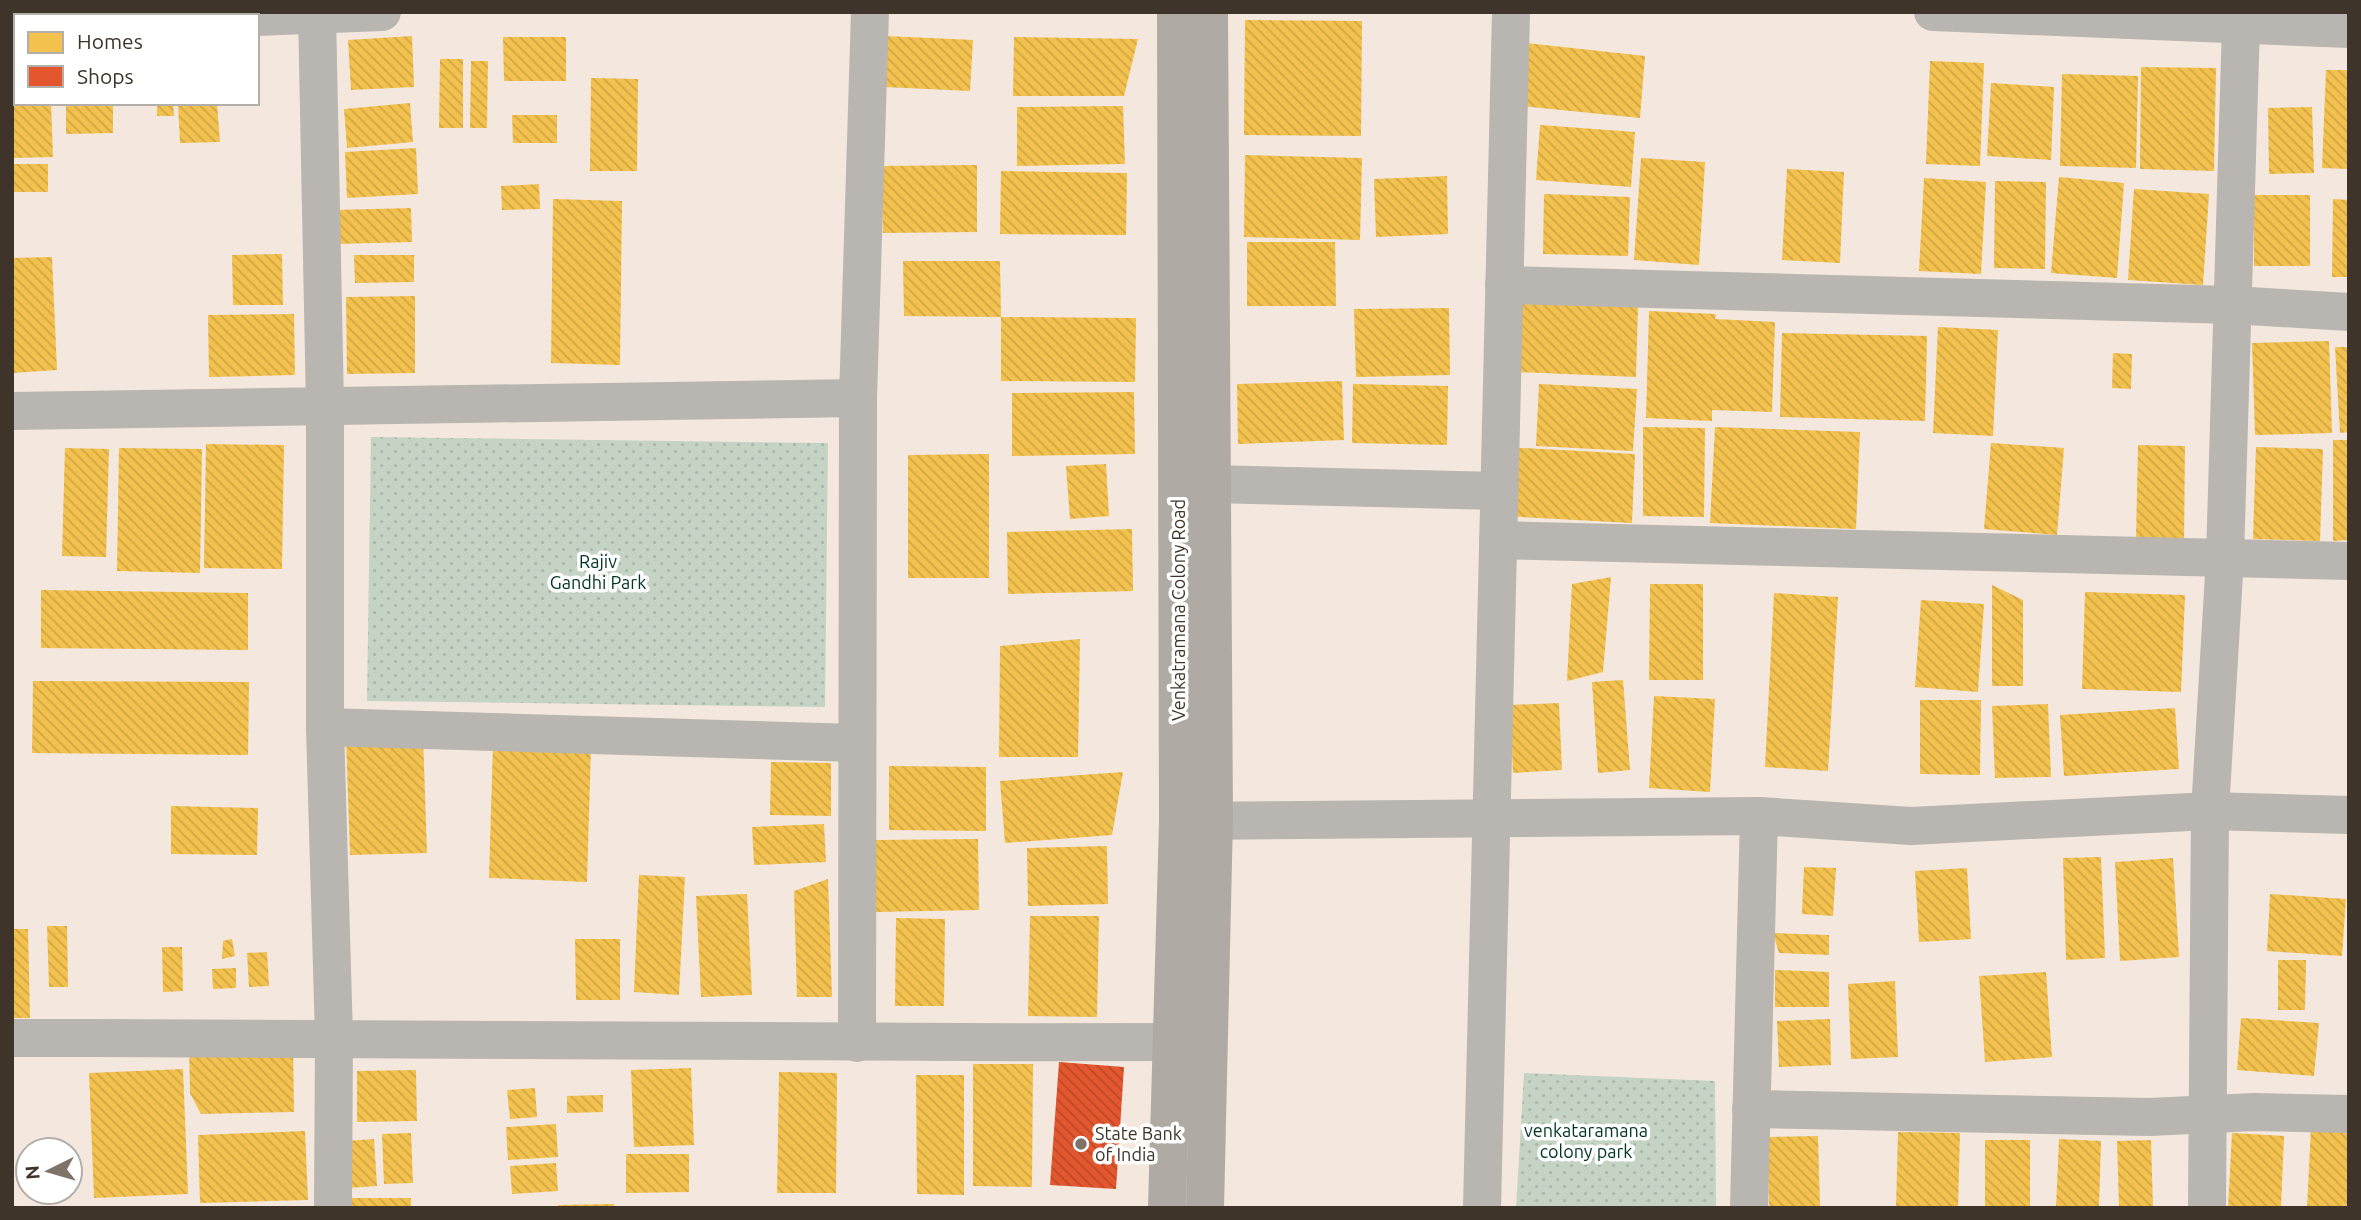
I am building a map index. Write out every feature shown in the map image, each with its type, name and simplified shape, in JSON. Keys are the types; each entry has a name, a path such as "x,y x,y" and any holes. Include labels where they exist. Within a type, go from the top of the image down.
{"main road":[{"name":"Venkatramana Colony Road","path":"1167,1208 1173,1042 1196,820 1176,12"},
{"path":"1205,1208 1196,820 1212,484 1209,12"}],"street":[{"path":"259,17 382,12"},
{"path":"857,1044 858,398 870,12"},
{"path":"1482,1208 1511,12"},
{"path":"1933,12 2349,29"},
{"path":"317,13 325,406 325,727 334,1037 333,1208"},
{"path":"2207,1208 2210,811 2225,557 2241,24"},
{"path":"1504,285 2232,305 2349,312"},
{"path":"12,411 858,398"},
{"path":"1212,484 1499,491"},
{"path":"1498,540 2349,561"},
{"path":"325,727 856,743"},
{"path":"1196,820 1759,816 1911,826 2210,811 2349,815"},
{"path":"1749,1208 1759,816"},
{"path":"12,1038 334,1037 857,1044 1173,1042"},
{"path":"1752,1108 2150,1117 2209,1113 2349,1114"}],"green space":[{"name":"Rajiv Gandhi Park","path":"371,437 828,443 825,707 367,701"},
{"name":"venkataramana colony park","path":"1524,1073 1715,1081 1716,1208 1516,1208"}],"building: Homes":[{"path":"1245,20 1362,21 1361,136 1244,135"},
{"path":"412,36 414,87 351,90 348,40"},
{"path":"886,36 973,40 970,91 884,87"},
{"path":"503,37 566,37 566,81 504,81"},
{"path":"1014,37 1138,39 1124,96 1013,96"},
{"path":"1516,42 1645,56 1640,118 1511,105"},
{"path":"440,59 463,59 463,128 439,128"},
{"path":"471,61 488,61 487,128 470,128"},
{"path":"1930,61 1984,63 1980,166 1926,164"},
{"path":"14,64 14,105 51,105 53,157 12,158"},
{"path":"2141,67 2216,68 2214,171 2140,169"},
{"path":"2326,70 2349,70 2349,169 2322,168"},
{"path":"2062,74 2138,76 2136,168 2060,166"},
{"path":"591,78 638,79 637,171 590,171"},
{"path":"1991,83 2054,87 2051,160 1987,156"},
{"path":"410,103 413,142 347,148 344,109"},
{"path":"66,105 113,105 113,133 66,134"},
{"path":"157,105 173,105 174,116 157,116"},
{"path":"178,105 217,105 220,142 180,143"},
{"path":"1123,106 1125,164 1017,166 1017,107"},
{"path":"2312,107 2314,173 2269,174 2268,108"},
{"path":"512,115 557,115 557,143 513,143"},
{"path":"1540,125 1635,132 1631,187 1536,180"},
{"path":"416,148 418,194 347,198 345,152"},
{"path":"1245,155 1362,158 1360,240 1244,237"},
{"path":"1641,158 1705,162 1699,265 1634,260"},
{"path":"12,164 48,164 48,192 12,192"},
{"path":"977,165 977,232 883,233 882,166"},
{"path":"1787,169 1844,172 1840,263 1782,260"},
{"path":"1001,171 1127,173 1126,235 1000,234"},
{"path":"1447,176 1448,234 1376,237 1374,179"},
{"path":"2059,177 2124,183 2117,278 2051,273"},
{"path":"1924,178 1986,182 1981,274 1919,271"},
{"path":"1995,181 2046,182 2045,269 1994,268"},
{"path":"539,184 540,209 502,210 501,186"},
{"path":"2134,189 2209,194 2203,285 2128,280"},
{"path":"1544,194 1630,197 1628,256 1543,254"},
{"path":"2254,195 2310,195 2310,266 2254,266"},
{"path":"553,199 622,201 620,365 551,363"},
{"path":"2333,199 2349,200 2349,277 2332,277"},
{"path":"411,208 412,242 336,244 336,210"},
{"path":"1247,242 1335,242 1336,306 1247,306"},
{"path":"282,254 283,305 233,305 232,255"},
{"path":"354,255 414,255 414,282 355,283"},
{"path":"52,257 57,370 12,373 12,258"},
{"path":"903,261 1000,261 1001,317 904,316"},
{"path":"415,296 415,373 347,374 346,297"},
{"path":"1519,302 1638,307 1636,377 1516,372"},
{"path":"1449,308 1450,375 1356,377 1354,309"},
{"path":"1649,311 1716,314 1715,319 1775,322 1772,412 1712,410 1712,421 1646,418"},
{"path":"294,314 295,375 209,377 208,315"},
{"path":"1001,317 1136,318 1135,382 1001,381"},
{"path":"1938,327 1998,330 1993,436 1933,433"},
{"path":"1782,333 1927,336 1925,421 1780,417"},
{"path":"2329,341 2332,433 2255,435 2252,343"},
{"path":"2335,347 2349,347 2349,432 2340,433"},
{"path":"2113,353 2132,354 2131,389 2112,388"},
{"path":"1342,381 1344,440 1238,444 1237,384"},
{"path":"1353,384 1448,386 1447,445 1352,443"},
{"path":"1539,384 1637,389 1633,451 1536,446"},
{"path":"1134,392 1135,454 1012,456 1012,393"},
{"path":"1643,427 1705,428 1704,517 1643,516"},
{"path":"1715,427 1860,432 1856,529 1710,523"},
{"path":"2333,440 2349,440 2349,540 2333,541"},
{"path":"1991,443 2064,448 2057,535 1984,529"},
{"path":"206,444 284,445 282,569 204,568"},
{"path":"2138,445 2185,446 2184,541 2136,540"},
{"path":"1504,447 1635,454 1632,523 1501,516"},
{"path":"2256,447 2323,449 2320,541 2253,539"},
{"path":"65,448 109,449 106,557 62,556"},
{"path":"119,448 202,449 200,573 117,571"},
{"path":"989,454 989,578 908,578 908,455"},
{"path":"1106,464 1109,516 1070,519 1066,466"},
{"path":"1132,529 1133,591 1008,594 1007,532"},
{"path":"1611,577 1603,672 1567,681 1572,584"},
{"path":"1650,584 1703,584 1703,680 1649,680"},
{"path":"1992,585 2023,600 2023,686 1992,686"},
{"path":"41,590 248,593 248,650 41,648"},
{"path":"2085,592 2185,595 2181,692 2082,689"},
{"path":"1774,593 1838,597 1828,771 1765,767"},
{"path":"1921,600 1984,604 1978,692 1915,687"},
{"path":"1080,639 1078,757 999,757 1000,646"},
{"path":"1623,680 1630,770 1598,773 1592,682"},
{"path":"33,681 249,682 248,755 32,753"},
{"path":"1654,696 1715,699 1710,792 1649,788"},
{"path":"1920,700 1981,700 1980,775 1920,774"},
{"path":"1559,703 1562,770 1513,773 1510,705"},
{"path":"2048,704 2051,777 1995,778 1992,706"},
{"path":"2175,708 2179,769 2064,776 2060,715"},
{"path":"423,736 427,853 350,855 346,738"},
{"path":"493,743 591,746 587,882 489,878"},
{"path":"771,762 831,763 831,816 770,815"},
{"path":"889,766 986,767 986,831 889,830"},
{"path":"1123,772 1112,835 1005,843 1000,781"},
{"path":"171,806 258,808 257,855 171,854"},
{"path":"824,824 826,862 754,865 752,827"},
{"path":"978,839 979,910 876,912 874,840"},
{"path":"1107,846 1108,904 1028,906 1027,848"},
{"path":"2101,857 2105,958 2066,960 2063,858"},
{"path":"2173,858 2179,957 2120,961 2115,862"},
{"path":"1804,867 1836,868 1833,916 1802,914"},
{"path":"1967,868 1971,939 1919,942 1915,871"},
{"path":"639,875 685,877 679,995 634,992"},
{"path":"828,879 832,997 797,997 794,891"},
{"path":"747,894 752,995 701,997 696,896"},
{"path":"2270,894 2346,899 2342,956 2267,951"},
{"path":"1030,916 1099,916 1097,1017 1028,1016"},
{"path":"896,918 945,919 944,1006 895,1006"},
{"path":"47,926 67,926 68,987 49,987"},
{"path":"12,929 28,929 30,1018 12,1018"},
{"path":"1773,933 1829,935 1829,955 1779,953"},
{"path":"232,939 235,956 222,959 223,941"},
{"path":"575,939 620,939 620,1000 576,1000"},
{"path":"162,947 182,947 183,991 163,992"},
{"path":"267,952 269,986 249,987 247,953"},
{"path":"2278,960 2306,960 2305,1010 2278,1010"},
{"path":"236,968 236,988 213,989 212,969"},
{"path":"1775,970 1829,972 1829,1007 1775,1007"},
{"path":"2046,972 2052,1057 1985,1062 1979,976"},
{"path":"1895,981 1898,1057 1851,1059 1848,984"},
{"path":"2241,1018 2319,1023 2314,1076 2237,1070"},
{"path":"1830,1019 1831,1065 1779,1067 1777,1021"},
{"path":"293,1043 294,1112 201,1114 190,1093 189,1044"},
{"path":"973,1064 1033,1064 1032,1187 973,1186"},
{"path":"691,1068 694,1145 634,1147 631,1070"},
{"path":"183,1069 188,1194 94,1198 89,1073"},
{"path":"416,1070 417,1121 357,1122 357,1071"},
{"path":"779,1072 837,1073 836,1193 777,1193"},
{"path":"916,1075 964,1075 964,1195 917,1194"},
{"path":"535,1088 537,1117 510,1119 507,1090"},
{"path":"603,1095 603,1112 567,1113 567,1096"},
{"path":"556,1124 558,1157 508,1160 506,1127"},
{"path":"2311,1126 2349,1128 2349,1208 2307,1208"},
{"path":"305,1131 308,1200 200,1203 198,1135"},
{"path":"1898,1132 1960,1133 1958,1208 1896,1208"},
{"path":"411,1133 413,1183 384,1184 382,1134"},
{"path":"2232,1133 2284,1136 2281,1208 2228,1208"},
{"path":"1818,1136 1820,1208 1769,1208 1767,1137"},
{"path":"374,1139 377,1186 349,1188 346,1141"},
{"path":"2059,1139 2101,1141 2099,1208 2056,1208"},
{"path":"1985,1140 2030,1140 2030,1208 1985,1208"},
{"path":"2151,1140 2153,1208 2119,1208 2117,1141"},
{"path":"626,1154 689,1154 689,1192 626,1193"},
{"path":"556,1163 558,1191 512,1194 510,1166"},
{"path":"348,1198 411,1198 411,1208 348,1208"},
{"path":"614,1204 614,1208 558,1208 558,1205"}],"building: Shops":[{"path":"1059,1062 1124,1067 1116,1189 1050,1185"}],"place":[{"name":"State Bank of India","path":"1081,1144"}]}
